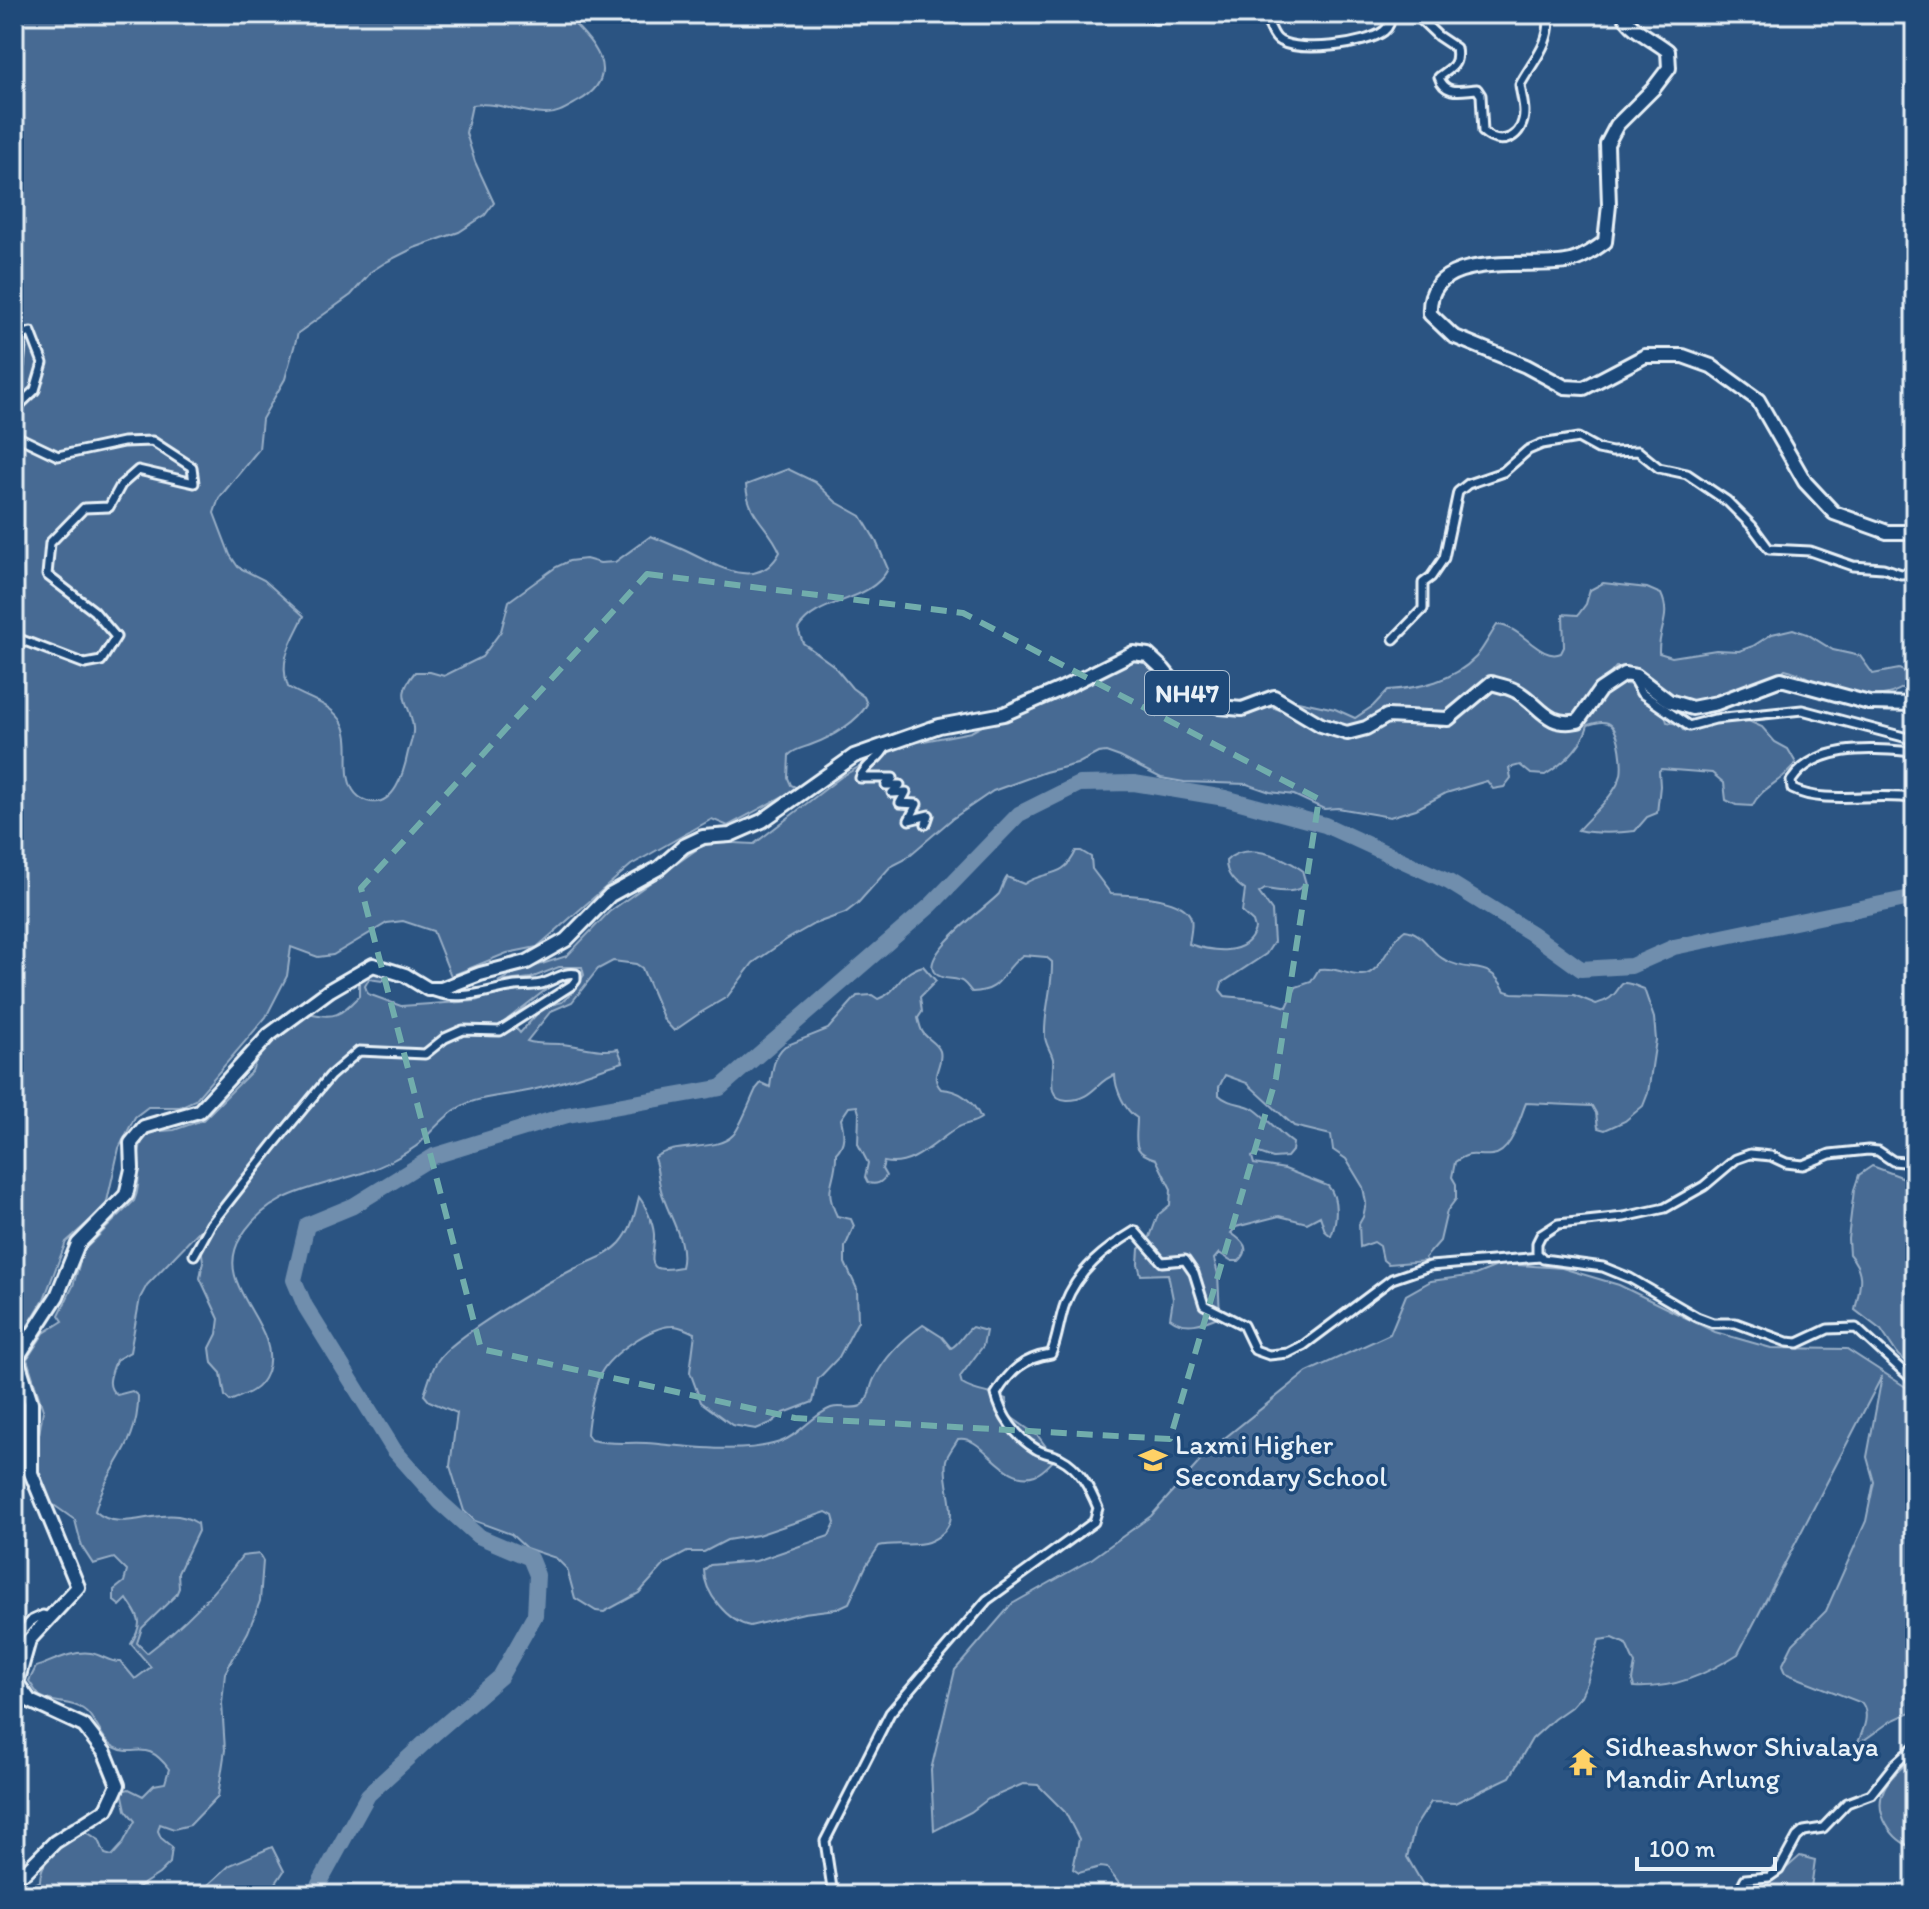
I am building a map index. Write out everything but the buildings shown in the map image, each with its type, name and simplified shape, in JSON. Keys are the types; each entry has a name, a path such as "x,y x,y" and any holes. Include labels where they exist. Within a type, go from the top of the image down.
{"highway":[{"path":"1623,14 1631,28 1648,35 1668,51 1669,68 1617,125 1607,144 1609,205 1605,242 1567,262 1495,263 1463,270 1439,282 1429,297 1430,314 1453,336 1526,366 1565,387 1584,388 1645,356 1683,356 1711,366 1758,400 1805,482 1834,513 1887,532 1915,532"},
{"name":"NH47","path":"428,989 441,989 480,974 527,962 566,940 610,895 659,868 684,846 703,837 730,835 762,821 854,756 939,726 1004,714 1133,653 1148,655 1181,691 1220,707 1242,709 1274,697 1321,725 1347,733 1366,728 1387,716 1448,719 1491,683 1516,691 1547,717 1565,724 1578,721 1600,690 1624,674 1631,676"},
{"path":"1631,676 1636,676 1669,701 1692,708 1717,703 1781,679 1869,703 1915,704"},
{"path":"14,1874 25,1872 55,1842 107,1809 118,1785 105,1753 84,1726 30,1701 17,1683 29,1640 78,1587 31,1473 31,1402 17,1358 57,1296 78,1244 126,1195 132,1169 131,1143 144,1127 199,1111 269,1035 330,990 373,965 405,975 428,989"}],"street":[{"path":"1135,14 1155,19 1183,14"},
{"path":"1201,14 1217,14"},
{"path":"1256,14 1267,21 1272,33 1281,42 1309,48 1369,38 1384,31 1390,24 1391,14"},
{"path":"1415,14 1456,48 1456,66 1439,77 1441,85 1458,91 1477,89 1481,95 1483,132 1490,138 1500,140 1509,139 1521,129 1525,110 1520,85 1542,50 1550,23 1548,14"},
{"path":"14,369 19,366 22,335 31,332 43,363 35,390 14,410"},
{"path":"14,435 58,456 123,442 152,441 192,467 194,483 138,470 121,485 109,507 84,508 50,543 47,575 94,611 116,637 101,661 85,664 14,637"},
{"path":"1394,639 1423,609 1423,583 1444,558 1458,492 1468,484 1503,472 1528,450 1542,444 1578,438 1598,449 1638,451 1659,468 1687,474 1738,510 1769,549 1810,551 1853,566 1883,568 1901,574 1915,573"},
{"path":"1631,676 1641,693 1689,726 1729,717 1756,717 1784,710 1802,710 1915,740"},
{"path":"887,744 879,757 864,767 860,778 893,778 886,785 900,785 892,793 906,792 900,803 917,804 909,820 929,815 926,824"},
{"path":"1915,752 1847,750 1823,757 1797,771 1791,781 1792,789 1806,796 1894,794 1915,799"},
{"path":"194,1255 211,1224 274,1144 330,1076 359,1051 425,1054 445,1038 463,1030 500,1031 572,985 576,974 571,972 541,984 477,994 446,996 428,989"},
{"path":"1915,1163 1893,1161 1878,1151 1868,1150 1830,1154 1803,1165 1750,1154 1736,1159 1704,1186 1665,1208 1624,1217 1558,1224 1541,1235 1537,1243 1537,1253 1541,1257 1553,1262 1571,1261 1603,1267 1642,1284 1697,1317 1713,1323 1736,1323 1787,1342 1798,1343 1828,1329 1856,1328 1915,1382"},
{"path":"833,1895 825,1841 890,1713 987,1600 1094,1522 1098,1508 1088,1486 1075,1469 1060,1458 1039,1451 1024,1441 999,1409 996,1394 1017,1365 1036,1356 1051,1354 1064,1306 1077,1278 1092,1263 1135,1231 1162,1262 1185,1260 1194,1273 1204,1305 1243,1325 1255,1350 1269,1355 1288,1353 1304,1345 1392,1279 1430,1266 1541,1257"},
{"path":"14,1640 32,1620 43,1615 52,1617"},
{"path":"14,1725 17,1735 14,1744"},
{"path":"1737,1895 1745,1879 1769,1877 1779,1870 1797,1837 1804,1831 1823,1828 1847,1803 1871,1794 1894,1765 1915,1746"}],"highlighted area":[{"path":"647,574 963,613 1319,799 1276,1078 1170,1439 795,1418 481,1349 361,888"}],"shaded area":[{"path":"14,14 564,14 593,45 599,57 602,68 600,80 593,91 558,112 544,114 472,105 466,133 475,162 494,203 485,215 459,232 414,248 372,271 351,295 298,333 285,379 262,419 259,449 219,498 214,513 230,555 238,567 264,580 304,616 286,659 288,687 322,704 340,719 347,736 350,782 361,798 376,802 384,800 396,787 404,769 413,731 404,694 415,672 444,676 482,657 501,631 509,601 569,561 615,562 651,536 723,568 748,573 760,571 771,564 780,552 755,514 746,485 788,469 815,482 836,502 861,516 888,569 869,589 818,611 798,629 803,643 833,665 867,704 858,717 843,728 789,755 788,778 791,785 798,788 728,826 712,819 631,865 537,947 507,953 451,976 433,931 403,921 387,923 333,955 318,957 291,947 287,976 266,1017 195,1100 180,1107 148,1107 135,1117 119,1148 106,1206 66,1242 44,1299 14,1349"},
{"path":"1603,583 1647,588 1661,594 1665,616 1659,653 1672,657 1716,650 1739,651 1772,634 1793,629 1833,650 1860,656 1873,674 1899,669 1915,676 1897,691 1874,696 1838,691 1785,669 1749,690 1716,699 1686,700 1667,693 1633,670 1616,667 1596,690 1623,684 1644,689 1661,700 1667,722 1678,724 1683,730 1744,719 1762,727 1775,742 1788,749 1796,763 1752,806 1736,805 1726,800 1724,783 1712,773 1661,769 1657,813 1647,817 1635,831 1629,832 1578,830 1609,797 1621,775 1617,736 1612,726 1604,722 1588,725 1571,754 1545,775 1531,774 1520,765 1509,768 1511,778 1504,787 1493,789 1487,781 1446,793 1416,809 1390,817 1338,808 1324,809 1294,795 1270,792 1247,784 1161,778 1120,757 1106,752 1098,753 1077,764 993,791 952,819 904,860 890,867 845,913 814,924 786,940 753,963 727,997 674,1031 664,1020 642,968 636,964 613,961 598,969 572,1002 551,1011 527,1041 618,1049 623,1062 547,1086 463,1105 449,1114 419,1144 393,1160 290,1195 272,1205 255,1219 241,1237 234,1255 234,1272 240,1289 265,1338 269,1354 267,1372 255,1389 230,1401 225,1396 221,1373 212,1363 210,1348 217,1334 219,1319 200,1278 203,1261 199,1231 147,1285 140,1298 130,1352 116,1360 110,1379 111,1388 117,1395 132,1391 138,1396 137,1414 128,1443 106,1482 95,1511 118,1521 170,1516 184,1517 197,1523 198,1531 178,1573 176,1595 142,1628 137,1643 147,1653 198,1608 242,1556 259,1554 263,1561 260,1601 248,1632 225,1673 222,1703 225,1750 218,1796 190,1825 174,1829 160,1824 158,1831 161,1838 172,1847 170,1863 159,1874 126,1895 14,1895 14,1880 30,1887 40,1881 49,1858 83,1830 99,1840 105,1854 112,1856 135,1821 126,1810 122,1791 129,1789 143,1796 154,1785 165,1783 169,1769 161,1759 147,1751 114,1747 83,1709 45,1699 29,1681 36,1667 78,1653 91,1653 121,1662 135,1679 151,1667 131,1644 139,1625 135,1611 127,1599 120,1606 114,1601 114,1590 124,1582 127,1571 114,1558 93,1564 82,1547 75,1520 48,1501 35,1460 43,1410 27,1359 44,1333 63,1321 59,1315 73,1286 83,1251 134,1201 140,1149 148,1132 174,1130 203,1120 252,1071 261,1053 275,1038 309,1013 326,1016 342,1011 359,996 359,979 372,971 390,975 382,981 369,979 365,986 368,994 401,1006 475,1001 499,993 548,988 508,1019 520,1033 547,1006 562,1002 572,993 584,975 582,967 559,967 531,978 498,982 517,972 567,956 609,912 700,847 714,842 754,844 841,777 883,753 908,744 971,732 1004,714 1058,698 1093,682 1110,667 1130,660 1145,663 1184,697 1224,715 1249,715 1267,706 1297,715 1305,713 1298,701 1335,709 1355,718 1373,706 1388,690 1424,685 1457,672 1482,650 1497,625 1514,631 1546,652 1561,653 1564,647 1563,614 1578,615 1586,604 1590,590"},
{"path":"1076,851 1091,857 1092,869 1111,894 1155,898 1178,905 1191,918 1189,944 1217,950 1244,945 1255,929 1253,922 1242,912 1245,890 1231,878 1226,861 1234,855 1253,851 1275,856 1302,870 1306,884 1297,890 1265,889 1259,893 1272,911 1274,942 1266,954 1222,983 1220,990 1225,996 1264,1000 1287,1007 1296,987 1311,982 1319,969 1357,975 1369,973 1405,930 1417,934 1445,960 1493,974 1505,991 1512,993 1574,995 1596,1004 1610,998 1624,983 1644,989 1654,1018 1656,1040 1643,1106 1625,1121 1605,1130 1598,1128 1592,1106 1526,1103 1510,1142 1499,1153 1469,1155 1455,1162 1452,1177 1456,1184 1456,1199 1447,1211 1440,1241 1425,1258 1427,1261 1388,1264 1383,1260 1380,1246 1374,1242 1360,1247 1359,1224 1366,1203 1363,1187 1346,1159 1333,1150 1331,1135 1294,1126 1247,1083 1225,1075 1219,1095 1254,1109 1293,1143 1287,1157 1273,1158 1259,1153 1252,1157 1254,1164 1285,1169 1328,1186 1335,1203 1335,1224 1331,1236 1325,1231 1320,1216 1307,1223 1279,1216 1236,1227 1231,1233 1244,1246 1243,1257 1232,1261 1219,1253 1214,1259 1218,1274 1220,1316 1195,1324 1176,1322 1170,1318 1173,1299 1168,1274 1141,1275 1138,1264 1139,1249 1150,1237 1158,1215 1170,1205 1171,1189 1156,1159 1139,1149 1137,1118 1122,1099 1115,1075 1089,1094 1076,1099 1060,1099 1053,1090 1053,1059 1045,1036 1052,962 1046,957 1023,955 991,988 972,992 963,982 940,977 934,972 937,954 946,942 999,894 1007,877 1024,884 1060,870"},
{"path":"923,966 936,981 920,997 922,1012 918,1018 924,1034 940,1051 937,1084 941,1089 965,1098 981,1118 957,1128 914,1158 884,1162 882,1169 886,1176 874,1184 868,1183 865,1177 868,1163 858,1144 857,1106 849,1107 841,1119 843,1137 836,1153 830,1191 837,1216 851,1219 854,1226 845,1247 845,1263 857,1289 858,1321 839,1357 818,1379 813,1402 784,1413 756,1429 732,1425 701,1402 690,1372 695,1333 681,1327 663,1327 622,1350 601,1373 587,1434 591,1440 606,1442 713,1448 748,1448 780,1442 831,1408 854,1408 864,1404 883,1363 923,1325 942,1337 951,1348 972,1327 986,1331 983,1346 960,1377 962,1384 1006,1399 1008,1415 1038,1436 1055,1459 1038,1474 1024,1476 1003,1467 976,1444 958,1439 946,1460 951,1507 948,1527 928,1542 879,1546 849,1603 836,1609 750,1626 734,1619 719,1605 708,1588 704,1570 710,1565 756,1561 829,1536 835,1523 833,1516 826,1512 758,1535 727,1540 704,1552 687,1552 666,1563 639,1593 604,1612 596,1611 575,1598 567,1569 556,1558 526,1548 511,1534 475,1521 464,1511 450,1466 457,1413 429,1401 424,1395 438,1360 461,1338 500,1312 615,1248 630,1227 639,1197 651,1220 655,1267 681,1267 682,1247 664,1199 654,1158 672,1150 726,1140 738,1127 756,1089 761,1083 770,1087 776,1060 785,1046 828,1029 857,996 872,995 878,999 885,996 914,969"},
{"path":"1872,1166 1915,1182 1915,1370 1898,1355 1881,1330 1855,1310 1860,1274 1849,1254 1848,1239 1854,1190 1859,1175"},
{"path":"1502,1264 1562,1268 1619,1285 1715,1332 1771,1348 1847,1349 1915,1393 1915,1710 1891,1721 1857,1745 1866,1719 1862,1703 1785,1673 1782,1666 1793,1644 1826,1611 1866,1521 1874,1482 1867,1457 1882,1376 1738,1654 1689,1679 1662,1686 1634,1687 1635,1664 1626,1644 1613,1638 1599,1640 1581,1696 1532,1739 1510,1777 1455,1803 1431,1802 1415,1827 1407,1857 1429,1895 1128,1895 1107,1868 1079,1873 1073,1869 1079,1839 1065,1812 1038,1785 1023,1784 988,1799 971,1812 934,1831 931,1770 955,1670 1012,1604 1090,1560 1151,1516 1211,1449 1307,1372 1390,1334 1406,1295 1431,1281 1475,1275"},
{"path":"1915,1757 1915,1848 1898,1839 1886,1824 1881,1798 1887,1784"},
{"path":"272,1847 284,1871 268,1895 197,1895 230,1865"},
{"path":"1800,1856 1815,1860 1810,1895 1756,1895"}],"waterway":[{"path":"313,1895 368,1795 500,1677 535,1615 537,1575 530,1558 478,1536 440,1502 394,1450 305,1306 294,1280 307,1225 353,1206 434,1156 567,1115 720,1088 931,905 1019,814 1079,784 1134,783 1225,798 1325,825 1449,882 1531,933 1581,969 1631,966 1674,947 1915,897"}],"place":[{"name":"Laxmi Higher Secondary School","path":"1153,1460"},
{"name":"Sidheashwor Shivalaya Mandir Arlung","path":"1583,1762"}]}
